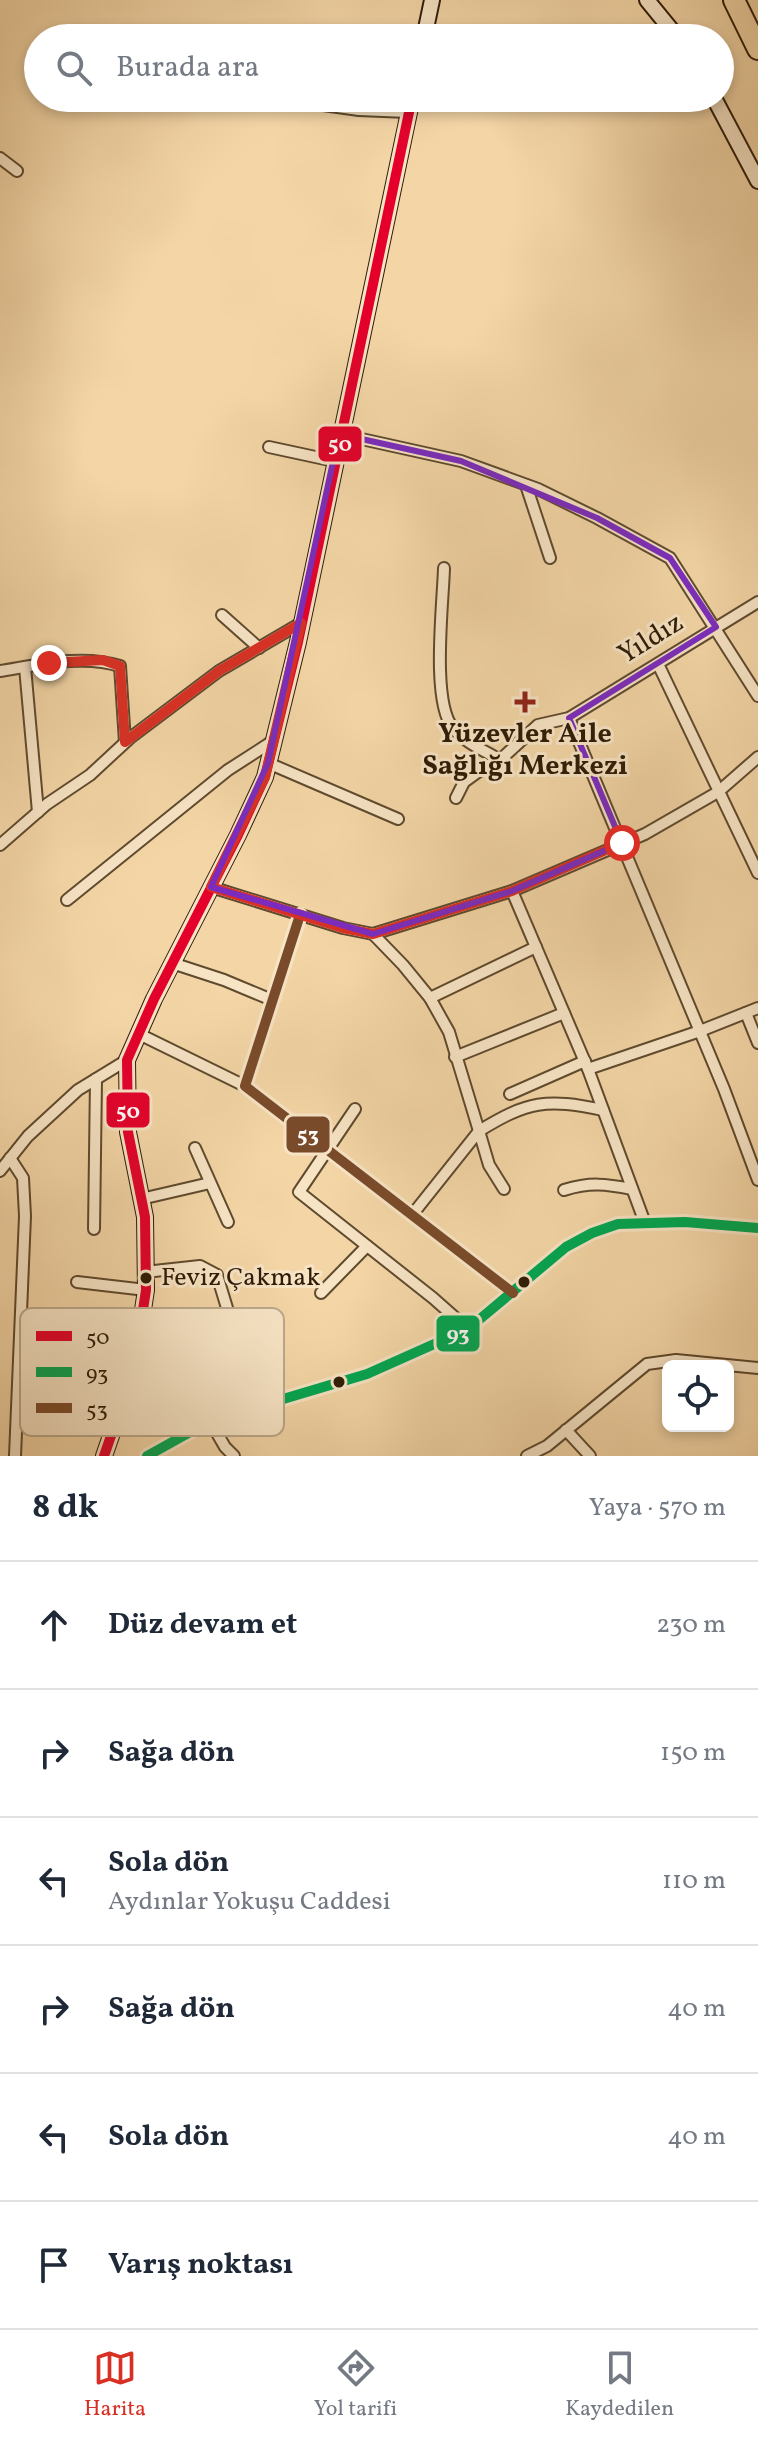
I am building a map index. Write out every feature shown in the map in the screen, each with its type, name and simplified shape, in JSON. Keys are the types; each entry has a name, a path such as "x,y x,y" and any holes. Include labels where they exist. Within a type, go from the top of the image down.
{"highway":[{"path":"734,0 758,49"}],"street":[{"path":"427,24 432,0"},
{"path":"648,2 666,24"},
{"path":"143,1308 145,1217 128,1132 127,1060 265,777 301,623 408,112"},
{"path":"721,112 758,181"},
{"path":"0,158 17,171"},
{"path":"339,434 461,461 526,485 597,518 670,558 758,696"},
{"path":"269,447 334,461"},
{"path":"526,485 550,558"},
{"path":"444,568 440,669 442,703 452,728 500,760"},
{"name":"Yıldız","path":"456,798 464,782 500,760 538,725 569,718 758,602"},
{"path":"222,615 259,648"},
{"path":"0,845 38,812 90,775 125,742 219,671 301,623"},
{"path":"0,671 49,663 103,660 120,666 125,742"},
{"path":"658,664 758,873"},
{"path":"25,667 38,812"},
{"path":"569,718 724,1089 758,1180"},
{"path":"67,900 228,770 273,741"},
{"path":"211,887 343,928 373,934 512,891 645,834 718,792 758,757"},
{"path":"268,763 398,819"},
{"path":"512,891 587,1065 645,1223"},
{"path":"245,1086 300,915"},
{"path":"373,934 430,998 449,1032 489,1165 504,1189"},
{"path":"430,998 536,947"},
{"path":"172,963 272,1000"},
{"path":"510,1094 587,1065 700,1031 758,1008"},
{"path":"455,1057 564,1013"},
{"path":"746,1013 758,1043"},
{"path":"139,1034 245,1086 513,1293"},
{"path":"0,1171 28,1136 78,1090 127,1060"},
{"path":"94,1229 96,1079"},
{"path":"412,1215 479,1131 504,1115 526,1106 553,1103 603,1110"},
{"path":"355,1109 299,1192 468,1329"},
{"path":"195,1148 228,1222"},
{"path":"10,1158 23,1178 25,1216 21,1308"},
{"path":"141,1199 210,1183"},
{"path":"564,1190 586,1184 632,1189"},
{"path":"284,1399 367,1374 468,1329 566,1247 592,1233 618,1224 645,1223 685,1222 758,1228"},
{"path":"321,1293 367,1246"},
{"path":"145,1272 200,1266 217,1275 227,1308"},
{"path":"77,1282 146,1290"},
{"path":"15,1456 20,1336"},
{"path":"527,1456 547,1446 647,1364 676,1360 758,1368"},
{"path":"566,1430 590,1456"},
{"path":"104,1456 111,1436"},
{"path":"153,1454 184,1436"},
{"path":"219,1436 234,1456"}],"highlighted area":[{"path":"339,434 461,461 597,518 670,558 716,627 569,718 622,843 512,891 373,934 211,887 268,763"}],"transit line":[{"name":"50","path":"143,1308 145,1217 128,1132 127,1060 154,999 265,777 298,642 409,112"},
{"name":"53","path":"300,915 245,1086 513,1293"},
{"name":"93","path":"284,1399 367,1374 468,1329 566,1247 592,1233 618,1224 685,1222 758,1228"},
{"name":"50","path":"104,1456 111,1436"},
{"name":"93","path":"147,1456 183,1436"}],"place":[{"name":"Yüzevler Aile Sağlığı Merkezi","path":"525,702"},
{"name":"Feviz Çakmak","path":"146,1278"}],"route":[{"path":"49,663 103,660 120,666 125,742 219,671 301,623 265,777 211,887 343,928 373,934 512,891 622,843"}]}
